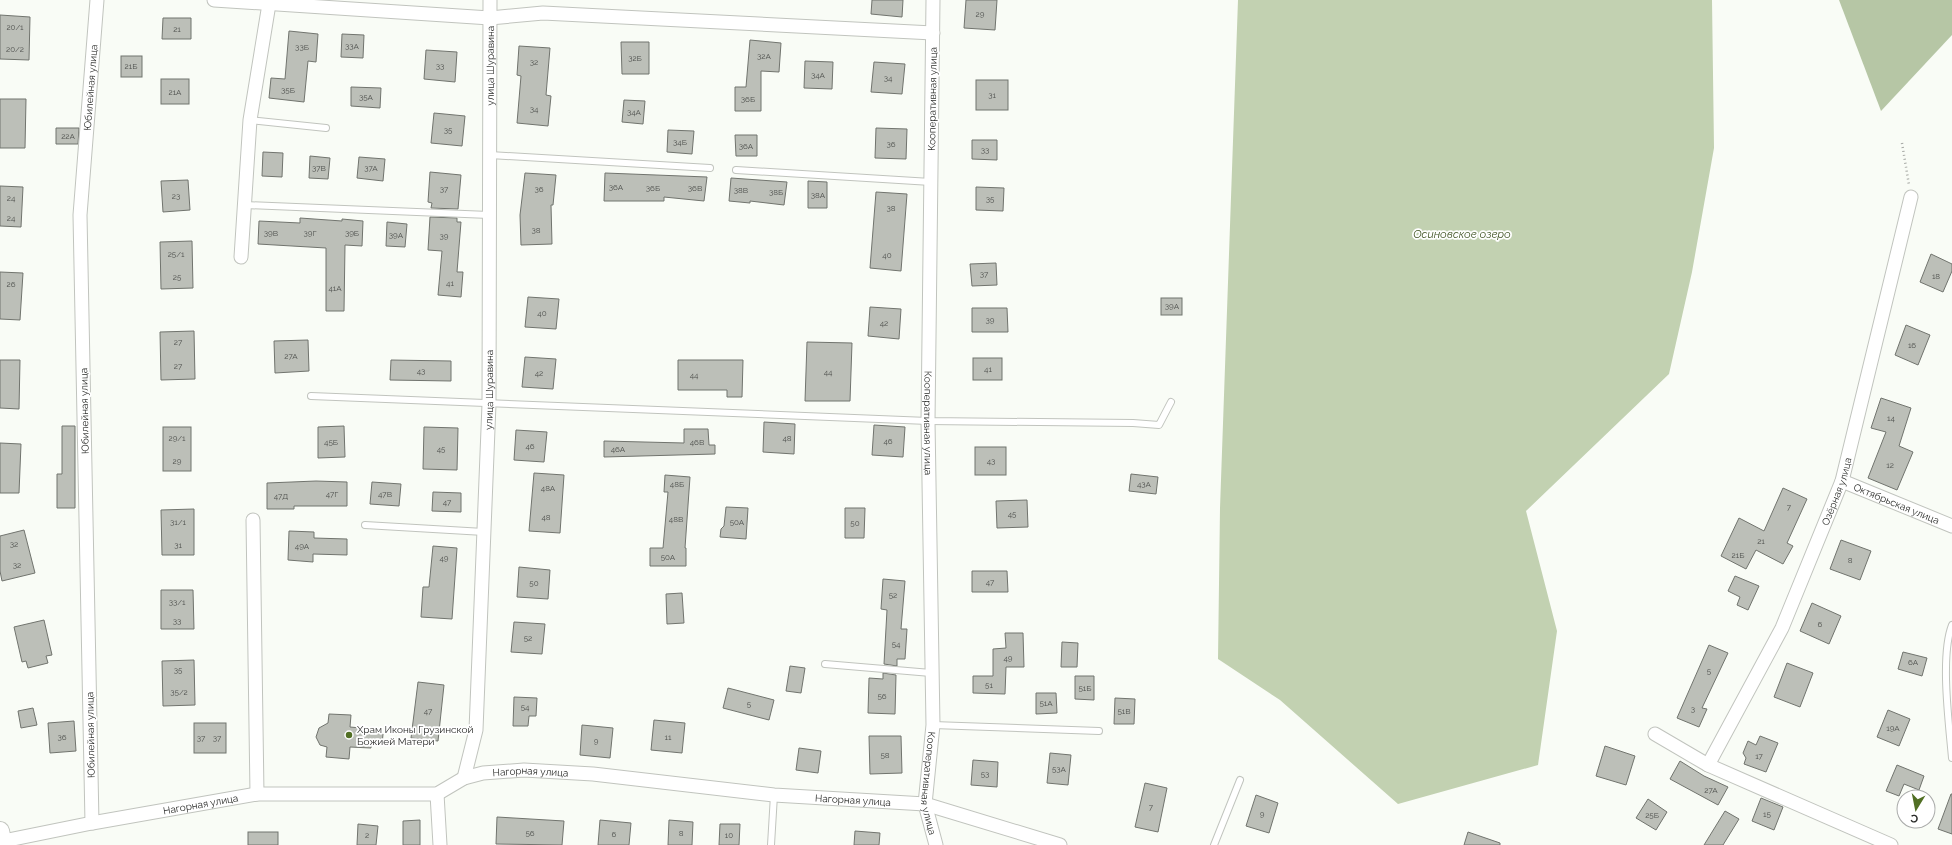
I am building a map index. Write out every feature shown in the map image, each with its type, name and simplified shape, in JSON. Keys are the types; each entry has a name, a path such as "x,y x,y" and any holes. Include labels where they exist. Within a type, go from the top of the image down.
{"street":[{"name":"Юбилейная улица","path":"92,823 80,215 97,0"},
{"path":"214,0 490,18 543,12 933,33"},
{"name":"улица Шуравина","path":"464,778 476,730 489,404 490,0"},
{"name":"Кооперативная улица","path":"933,0 928,421 933,726 925,804 936,845"},
{"path":"241,257 250,120 269,4"},
{"name":"Озёрная улица","path":"1708,766 1782,628 1842,481 1911,197"},
{"name":"Октябрьская улица","path":"1842,481 1952,526"},
{"path":"253,520 257,794"},
{"path":"1655,734 1708,766 1891,845"},
{"name":"Нагорная улица","path":"2,839 257,794 437,794 464,778 483,774 524,770 585,773 774,795 925,804 1060,845"},
{"path":"437,794 440,845"}],"lane":[{"path":"250,120 326,128"},
{"path":"490,155 710,168"},
{"path":"736,170 931,182"},
{"path":"245,205 489,215"},
{"path":"311,396 928,421 1133,423 1159,425 1171,402"},
{"path":"365,525 484,532"},
{"path":"1952,625 1947,649 1947,677 1952,758"},
{"path":"825,664 932,673"},
{"path":"933,726 1099,731"},
{"path":"1214,845 1240,780"},
{"path":"771,845 774,795"}],"path":[{"path":"1902,143 1911,197"}],"shaded area":[{"path":"1839,0 1952,0 1952,35 1881,111"}],"water":[{"name":"Осиновское озеро","path":"1238,0 1712,0 1714,148 1692,272 1669,374 1526,511 1557,631 1538,765 1398,804 1280,700 1218,659 1220,508"}],"building":[{"path":"872,0 903,0 902,17 871,14"},
{"path":"966,0 997,0 995,30 964,28"},
{"path":"0,15 30,17 29,60 0,59"},
{"path":"163,18 191,18 191,39 162,39"},
{"path":"289,31 318,34 316,62 308,61 304,102 269,98 271,78 285,79"},
{"path":"342,34 364,35 363,58 341,57"},
{"path":"750,40 781,43 779,72 761,71 761,111 735,111 735,87 746,87"},
{"path":"621,42 649,42 649,74 622,74"},
{"path":"519,46 550,48 546,95 551,96 548,126 517,123 521,76 517,75"},
{"path":"426,50 457,52 455,82 424,79"},
{"path":"121,56 142,56 142,77 121,77"},
{"path":"805,61 833,62 832,89 804,88"},
{"path":"874,62 905,64 902,94 871,92"},
{"path":"161,79 189,79 189,104 161,104"},
{"path":"976,80 1008,80 1008,110 976,110"},
{"path":"351,87 381,88 380,108 351,106"},
{"path":"0,99 26,99 25,148 0,148"},
{"path":"624,100 645,101 643,124 622,122"},
{"path":"434,113 465,116 462,146 431,143"},
{"path":"56,128 79,128 78,144 56,144"},
{"path":"876,128 907,129 906,159 875,158"},
{"path":"668,130 694,131 692,154 667,152"},
{"path":"735,135 757,135 757,156 736,156"},
{"path":"972,140 997,140 997,160 972,159"},
{"path":"263,152 283,153 282,177 262,176"},
{"path":"310,156 330,158 328,179 309,178"},
{"path":"359,157 385,159 383,181 357,178"},
{"path":"430,172 461,175 458,209 431,208 432,203 428,202"},
{"path":"525,173 556,175 553,205 551,205 552,244 521,245 520,215"},
{"path":"605,173 707,177 704,201 664,197 664,201 604,201"},
{"path":"731,178 787,182 784,205 750,201 750,203 729,201"},
{"path":"188,180 190,210 163,212 161,181"},
{"path":"808,181 827,182 827,208 808,208"},
{"path":"0,186 23,187 21,227 0,226"},
{"path":"976,187 1004,188 1003,211 976,210"},
{"path":"876,192 907,194 901,271 870,268"},
{"path":"430,217 457,218 457,222 461,222 457,272 463,272 461,297 438,295 442,251 428,250"},
{"path":"300,218 363,221 362,246 345,245 344,311 326,311 326,248 258,244 259,221 300,223"},
{"path":"387,222 407,224 405,247 386,246"},
{"path":"192,241 193,288 161,289 160,242"},
{"path":"1931,254 1952,264 1952,271 1943,292 1920,282"},
{"path":"996,263 997,285 972,286 970,264"},
{"path":"0,272 23,273 20,320 0,319"},
{"path":"528,297 559,299 556,329 525,327"},
{"path":"1161,298 1182,298 1182,315 1161,315"},
{"path":"870,307 901,309 899,339 868,336"},
{"path":"972,308 1007,308 1008,332 972,332"},
{"path":"1906,325 1930,335 1918,365 1895,355"},
{"path":"194,331 195,379 161,380 160,332"},
{"path":"308,340 309,371 275,373 274,341"},
{"path":"807,342 852,343 850,401 805,401"},
{"path":"525,357 556,359 553,389 522,387"},
{"path":"973,358 1002,358 1002,380 973,380"},
{"path":"0,360 20,360 19,409 0,408"},
{"path":"391,360 451,361 451,381 390,380"},
{"path":"678,360 743,360 742,397 727,397 727,390 678,390"},
{"path":"1881,398 1911,408 1899,446 1913,452 1897,490 1868,478 1886,432 1871,428"},
{"path":"764,422 795,424 794,454 763,452"},
{"path":"874,425 905,427 903,457 872,455"},
{"path":"62,426 75,426 75,508 57,508 57,474 62,474"},
{"path":"344,426 345,457 318,458 318,427"},
{"path":"163,427 191,427 191,471 163,471"},
{"path":"424,427 458,428 457,470 423,469"},
{"path":"684,429 708,429 709,445 715,445 715,454 604,457 604,441 684,443"},
{"path":"516,430 547,432 544,462 514,460"},
{"path":"0,443 21,444 19,493 0,493"},
{"path":"975,447 1006,447 1006,475 975,475"},
{"path":"534,473 564,475 560,533 529,531"},
{"path":"1131,474 1158,477 1156,494 1129,491"},
{"path":"665,475 690,477 685,548 686,566 650,566 650,548 663,548 668,492 664,492"},
{"path":"316,481 347,482 347,506 294,506 294,509 267,509 267,483"},
{"path":"372,482 401,484 399,506 370,504"},
{"path":"1783,488 1807,499 1787,543 1793,546 1783,564 1756,550 1746,569 1721,556 1739,518 1764,531"},
{"path":"433,492 461,493 461,512 432,511"},
{"path":"1027,500 1028,527 997,528 996,501"},
{"path":"726,507 748,508 746,539 720,537 721,529 724,526"},
{"path":"845,508 865,508 864,538 845,538"},
{"path":"194,509 194,555 162,555 161,510"},
{"path":"24,530 35,573 2,581 0,571 0,536"},
{"path":"289,531 314,532 314,538 347,539 347,555 313,554 313,562 288,560"},
{"path":"1841,540 1871,551 1860,580 1830,569"},
{"path":"433,546 457,548 452,619 421,617 423,587 429,587"},
{"path":"519,567 550,570 548,599 517,597"},
{"path":"972,571 1007,571 1008,592 972,592"},
{"path":"1735,576 1759,586 1748,610 1737,605 1740,597 1728,591"},
{"path":"883,579 905,581 901,629 907,629 905,659 897,659 897,666 884,664 887,610 881,609"},
{"path":"161,590 193,590 194,629 161,629"},
{"path":"682,593 684,623 667,624 666,594"},
{"path":"1812,603 1841,616 1829,644 1800,631"},
{"path":"44,620 52,655 46,656 48,663 28,668 26,661 22,662 14,627"},
{"path":"514,622 545,624 542,654 511,652"},
{"path":"1005,633 1023,633 1024,667 1006,667 1005,694 973,693 973,676 993,676 993,649 1006,648"},
{"path":"1062,642 1078,643 1077,667 1061,667"},
{"path":"1709,645 1728,653 1702,708 1707,709 1699,727 1677,718"},
{"path":"1903,652 1927,658 1922,676 1898,669"},
{"path":"194,660 195,705 163,706 162,661"},
{"path":"1787,663 1813,673 1800,707 1774,697"},
{"path":"790,666 805,668 801,693 786,691"},
{"path":"883,673 896,675 895,714 868,713 869,678 883,679"},
{"path":"1075,676 1094,676 1094,700 1075,699"},
{"path":"418,682 444,685 438,741 411,738"},
{"path":"728,688 774,700 769,720 723,708"},
{"path":"1036,693 1056,693 1057,713 1036,714"},
{"path":"514,697 537,698 536,716 529,716 528,726 513,726"},
{"path":"1115,698 1135,699 1134,724 1114,724"},
{"path":"33,708 37,725 21,728 18,711"},
{"path":"1888,710 1910,719 1899,746 1877,737"},
{"name":"Храм Иконы Грузинской Божией Матери","path":"329,714 351,715 350,727 372,729 373,733 383,734 382,745 371,745 371,748 350,747 349,759 326,757 327,747 320,745 316,737 319,728 328,723"},
{"path":"654,720 685,723 682,753 651,750"},
{"path":"74,721 76,751 50,753 48,723"},
{"path":"194,723 226,723 226,753 194,753"},
{"path":"582,725 613,728 610,758 580,755"},
{"path":"869,736 901,736 902,773 870,774"},
{"path":"1760,736 1778,743 1766,772 1744,764 1746,758 1743,753 1748,741 1756,745"},
{"path":"1605,746 1635,756 1626,785 1596,776"},
{"path":"799,748 821,751 818,773 796,770"},
{"path":"1050,753 1071,755 1068,785 1047,783"},
{"path":"973,760 998,762 997,787 971,785"},
{"path":"1680,761 1704,776 1728,787 1718,805 1670,779"},
{"path":"1897,765 1924,776 1919,789 1904,784 1902,789 1896,789 1896,795 1886,791"},
{"path":"1145,783 1167,788 1158,832 1135,827"},
{"path":"1952,794 1952,834 1938,829"},
{"path":"1256,795 1278,803 1269,833 1246,826"},
{"path":"1761,798 1783,807 1774,830 1752,821"},
{"path":"1648,799 1667,812 1656,830 1636,818"},
{"path":"1725,811 1739,819 1723,845 1704,845"},
{"path":"497,817 564,821 562,845 496,844"},
{"path":"420,820 420,845 403,845 403,821"},
{"path":"600,820 631,823 629,845 598,845"},
{"path":"669,820 693,822 692,845 668,845"},
{"path":"358,824 378,826 376,845 357,845"},
{"path":"720,824 740,824 739,845 719,845"},
{"path":"855,831 880,833 879,845 854,845"},
{"path":"248,832 278,832 278,845 248,845"},
{"path":"1468,832 1500,843 1500,845 1464,845"}],"place":[{"name":"Храм Иконы Грузинской Божией Матери","path":"349,735"}]}
